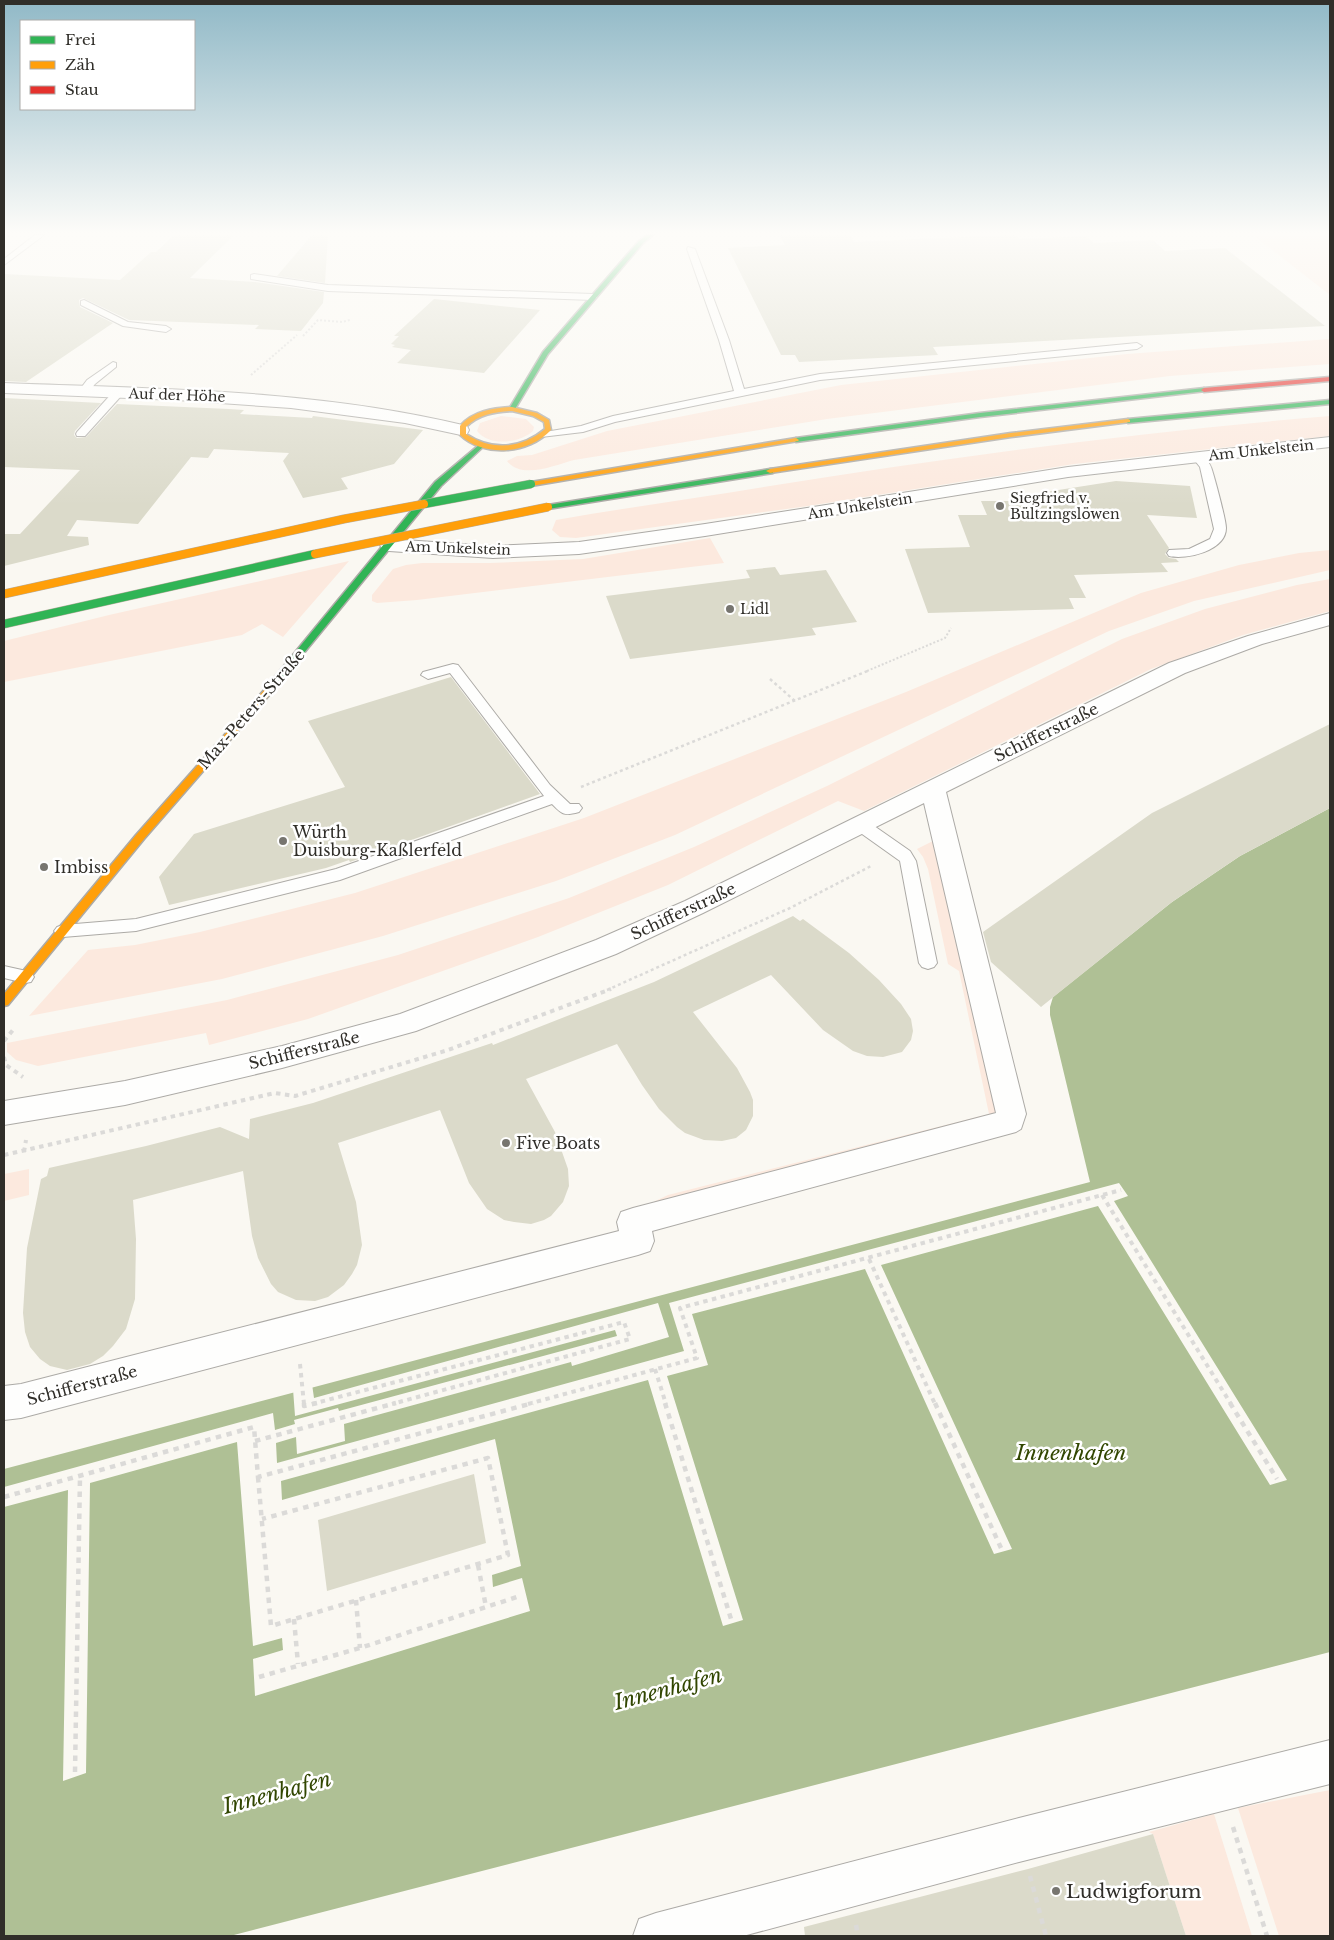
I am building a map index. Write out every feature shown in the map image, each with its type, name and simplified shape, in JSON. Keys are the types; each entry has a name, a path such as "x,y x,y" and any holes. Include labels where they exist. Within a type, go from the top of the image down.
{"main road":[{"path":"512,409 545,353 569,326"},
{"path":"4,594 344,519 531,484 769,444 987,414 1200,389 1330,379"},
{"path":"4,624 105,599 354,545 548,507 786,467 1012,435 1227,411 1330,402"},
{"path":"512,409 534,413 556,421 545,435 525,445 510,448 482,446 467,439 467,424 483,413 512,409"},
{"name":"Max-Peters-Straße","path":"4,1002 140,837 249,714 438,484 482,446"}],"street":[{"name":"Auf der Höhe","path":"4,388 240,398 350,409 434,423 467,424"},
{"name":"Am Unkelstein","path":"389,545 493,552 579,548 705,530 1068,472 1330,442"},
{"name":"Schifferstraße","path":"4,1113 125,1094 282,1057 406,1023 606,947 694,907 861,825 934,795 1178,668 1255,640 1330,619"},
{"name":"Schifferstraße","path":"4,1404 22,1401 297,1328 638,1241 633,1222 1006,1123 1010,1120 1011,1114 934,795"},
{"path":"656,1936 1220,1788 1330,1762"}],"lane":[{"path":"138,326 166,329"},
{"path":"719,326 740,392"},
{"path":"545,435 583,429 613,419 820,377 1137,346"},
{"path":"83,392 91,382 113,365"},
{"path":"81,434 118,393"},
{"path":"556,421 613,419"},
{"path":"1173,553 1191,553 1215,541 1220,530 1205,466 1197,457"},
{"path":"428,675 453,668 545,788 567,810 574,808"},
{"path":"64,931 136,925 340,874 555,798"},
{"path":"861,825 899,851 908,861 928,963"},
{"path":"4,972 25,977"}],"path":[{"path":"303,336 313,326"},
{"path":"250,375 297,335"},
{"path":"555,798 795,702 945,638 951,628"},
{"path":"770,679 795,702"},
{"path":"4,1155 275,1094"},
{"path":"258,1477 697,1358 680,1308 869,1259 1121,1190"},
{"path":"1102,1195 1276,1479"},
{"path":"869,1259 1001,1548"},
{"path":"255,1440 630,1339 624,1322 304,1406 300,1362"},
{"path":"655,1369 732,1619"},
{"path":"4,1497 254,1427 271,1626 508,1555 488,1458 262,1519"},
{"path":"74,1772 80,1476"},
{"path":"478,1564 486,1607"},
{"path":"259,1677 298,1664 360,1648 520,1596"},
{"path":"356,1600 360,1648"},
{"path":"294,1619 298,1664"},
{"path":"1220,1788 1267,1936"},
{"path":"1028,1869 1046,1936"}],"shaded area":[{"path":"1330,339 1330,364 1170,376 827,419 574,460 539,470 521,470 513,467 507,461 517,456 532,455 607,431 841,385 1127,354"},
{"path":"501,416 526,419 534,427 533,431 520,438 505,442 489,439 477,431 480,423"},
{"path":"1330,416 1330,436 1074,464 808,506 576,538 560,537 552,530 556,520 877,469 1103,439"},
{"path":"710,538 724,563 417,600 377,603 372,601 372,595 393,569 406,565 583,559"},
{"path":"1330,550 1330,570 1194,601 1109,631 675,835 556,881 383,936 222,979 29,1016 88,950 135,945 200,932 355,893 584,818 906,692 1141,593 1239,565 1299,553"},
{"path":"349,561 283,637 262,624 242,635 4,682 4,641 109,615"},
{"path":"1330,579 1330,611 1243,635 1151,669 864,811 838,801 668,885 538,937 308,1019 209,1045 206,1033 38,1066 16,1060 7,1052 7,1043 227,1000 398,955 569,898 694,847 827,786 1122,639 1205,609 1297,585"},
{"path":"939,838 1003,1117 615,1220 668,1195 989,1114 959,971 948,964 928,869 917,849"},
{"path":"29,1169 29,1195 4,1201 4,1174"},
{"path":"1330,1790 1330,1936 1279,1936 1238,1808"},
{"path":"1214,1814 1252,1936 1186,1936 1153,1834 1149,1832"}],"water":[{"name":"Innenhafen","path":"1330,808 1330,1652 230,1936 4,1936 4,1469 1090,1182 1050,1015 1053,997 1172,902 1240,856"}],"pier":[{"path":"1119,1183 1128,1196 1114,1201 1287,1480 1270,1485 1098,1206 881,1265 1012,1549 994,1554 865,1269 692,1314 708,1365 667,1376 743,1620 723,1626 648,1380 281,1481 282,1500 495,1439 521,1566 492,1575 493,1587 522,1578 530,1611 255,1696 253,1659 283,1650 282,1638 253,1646 237,1442 90,1483 86,1773 63,1781 68,1490 4,1507 4,1487 273,1413 275,1430 295,1424 294,1420 338,1408 339,1411 617,1336 615,1330 295,1416 293,1389 312,1384 314,1398 658,1303 669,1337 572,1366 571,1362 344,1424 345,1441 297,1454 296,1437 276,1443 277,1463 684,1351 669,1303"}],"building":[{"path":"4,326 109,326 26,382 4,381"},
{"path":"258,326 305,326 301,331 255,329"},
{"path":"405,326 526,326 484,373 397,363 411,350 392,347 395,345 391,344 399,336 394,336"},
{"path":"766,326 1325,326 933,347 938,355 799,362 795,355 781,355"},
{"path":"4,398 101,403 75,431 74,435 77,438 86,437 117,404 244,410 240,414 312,418 313,416 423,430 394,464 341,478 348,489 303,498 283,461 289,453 214,449 208,458 191,457 138,524 77,520 67,536 88,537 89,545 4,566 4,534 20,534 80,470 4,467"},
{"path":"1116,481 1190,486 1197,518 1147,515 1169,548 1165,554 1179,562 1161,563 1168,572 1074,575 1086,598 1069,598 1074,609 928,613 905,549 970,547 958,515 987,515 981,501 1023,501 1020,496"},
{"name":"Lidl","path":"775,567 780,575 826,570 857,622 812,628 816,635 630,659 606,596 750,578 746,570"},
{"path":"451,677 540,794 350,862 349,860 326,868 169,905 159,877 194,834 345,787 308,721"},
{"path":"1330,724 1330,808 1240,856 1172,902 1041,1007 991,962 983,932 1152,813"},
{"name":"Five Boats","path":"793,916 800,921 803,919 849,953 879,980 901,1004 911,1019 913,1031 911,1040 902,1052 883,1057 867,1056 853,1051 823,1030 771,975 693,1012 737,1068 753,1100 753,1116 746,1130 736,1138 722,1141 704,1140 685,1133 677,1127 659,1109 617,1044 526,1079 555,1132 568,1169 569,1186 563,1202 551,1216 544,1220 531,1224 514,1222 504,1220 487,1209 469,1183 440,1110 338,1143 356,1202 362,1245 357,1265 352,1274 344,1285 328,1297 315,1301 296,1300 278,1292 271,1284 258,1258 252,1236 243,1171 133,1200 136,1239 135,1299 126,1329 103,1356 90,1364 67,1370 50,1366 40,1359 30,1347 25,1332 23,1313 27,1248 41,1179 47,1176 49,1168 220,1127 249,1139 250,1119 313,1103 492,1043 493,1045 654,982"},
{"path":"474,1474 486,1543 327,1591 318,1520"},
{"name":"Ludwigforum","path":"1153,1834 1186,1936 805,1936 804,1927 1028,1869"}],"traffic: fast":[{"path":"512,409 545,353 569,326"},
{"path":"796,440 980,415 1204,390"},
{"path":"1128,421 1330,402"},
{"path":"268,691 438,484 481,446"},
{"path":"548,507 770,471"},
{"path":"424,504 531,484"},
{"path":"4,624 315,554"}],"traffic: slow":[{"path":"512,409 535,414 547,421 548,430 539,438 529,443 518,447 506,448 483,445 463,435 463,426 479,415 492,411 512,409"},
{"path":"770,471 1011,435 1128,421"},
{"path":"531,484 796,440"},
{"path":"4,594 344,519 424,504"},
{"path":"315,554 548,507"},
{"path":"4,1002 140,837 268,691"}],"traffic: jam":[{"path":"1204,390 1330,379"}],"place":[{"name":"Siegfried v. Bültzingslöwen","path":"1000,506"},
{"name":"Lidl","path":"730,609"},
{"name":"Würth Duisburg-Kaßlerfeld","path":"283,841"},
{"name":"Imbiss","path":"44,867"},
{"name":"Five Boats","path":"506,1143"},
{"name":"Ludwigforum","path":"1056,1891"}]}
